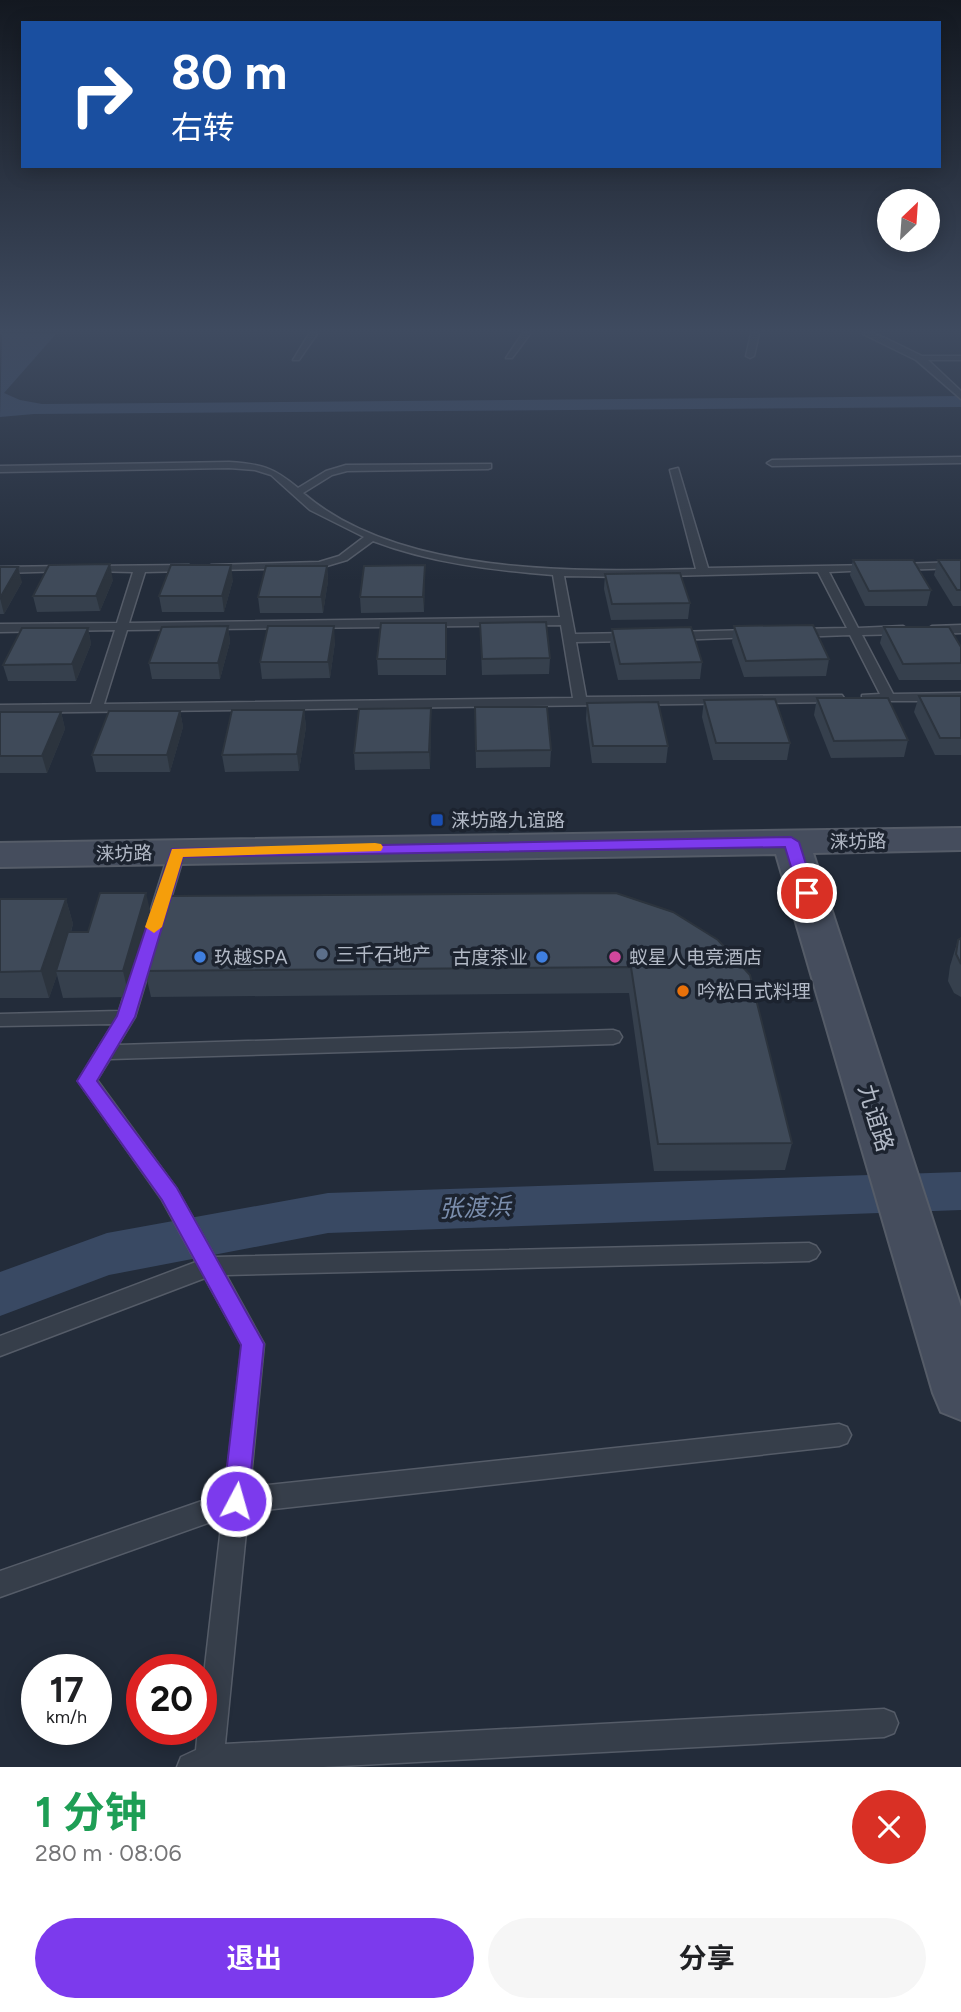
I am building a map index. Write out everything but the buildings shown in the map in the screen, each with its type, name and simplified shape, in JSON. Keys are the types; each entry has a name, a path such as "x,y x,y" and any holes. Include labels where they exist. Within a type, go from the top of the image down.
{"street":[{"name":"涞坊路","path":"0,855 961,839"},
{"name":"九谊路","path":"791,842 961,1393"}],"lane":[{"path":"772,463 961,460"},
{"path":"0,469 229,465 256,467 274,473 314,508 371,537 406,550 477,565 558,572 703,572 961,565"},
{"path":"297,493 329,473 346,468 488,466"},
{"path":"675,470 703,572"},
{"path":"0,570 320,565 343,558 371,537"},
{"path":"96,708 140,569"},
{"path":"822,569 889,698"},
{"path":"558,572 580,702"},
{"path":"0,628 566,621"},
{"path":"787,633 961,629"},
{"path":"664,636 760,634"},
{"path":"569,638 637,637"},
{"path":"0,709 961,697"},
{"path":"177,852 126,1017 87,1081 169,1194 253,1344 202,1764 884,1723"},
{"path":"0,1020 126,1017"},
{"path":"105,1052 613,1037"},
{"path":"0,1346 210,1266 809,1252"},
{"path":"0,1584 236,1501 839,1435"}],"waterway":[{"name":"张渡浜","path":"0,1294 107,1254 328,1213 961,1191"}],"slow traffic":[{"path":"154,927 177,852 375,847"}],"place":[{"name":"涞坊路九谊路","path":"437,820"},
{"name":"三千石地产","path":"322,954"},
{"name":"玖越SPA","path":"200,957"},
{"name":"古度茶业","path":"542,957"},
{"name":"蚁星人电竞酒店","path":"615,957"},
{"name":"吟松日式料理","path":"683,991"}],"route":[{"path":"236,1501 253,1344 169,1194 87,1081 126,1017 177,852 791,842 807,893"}]}
